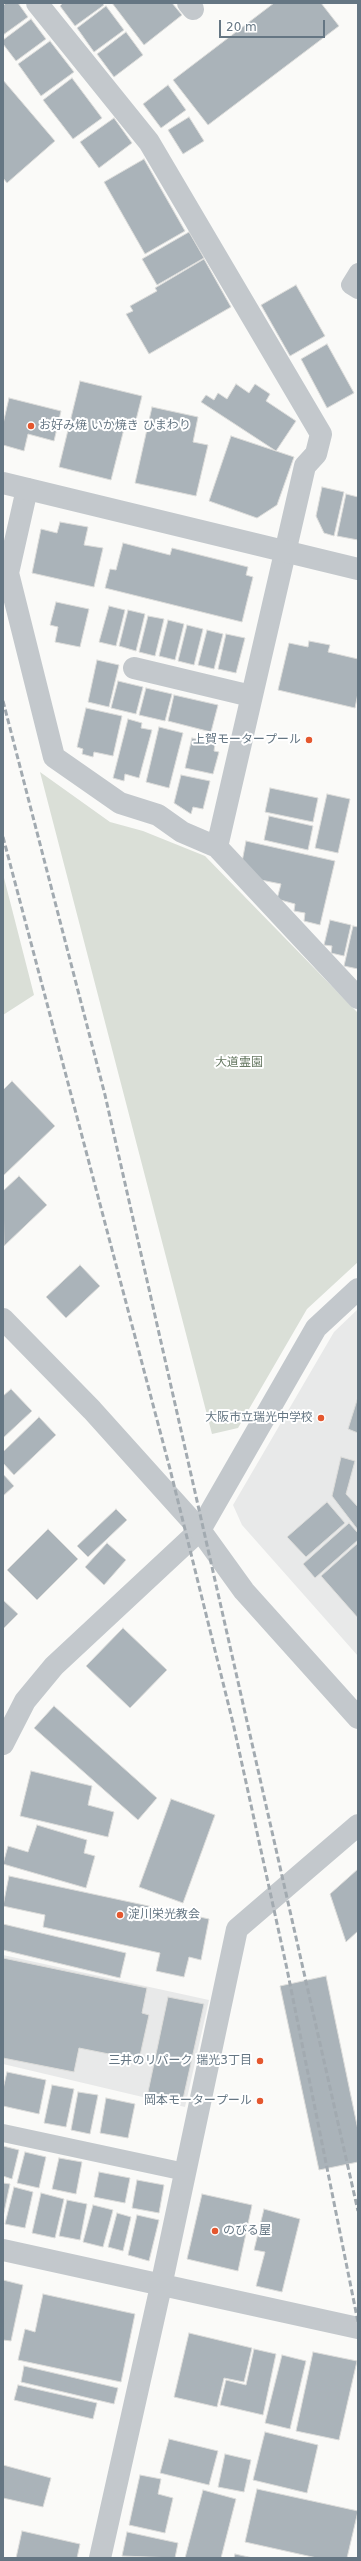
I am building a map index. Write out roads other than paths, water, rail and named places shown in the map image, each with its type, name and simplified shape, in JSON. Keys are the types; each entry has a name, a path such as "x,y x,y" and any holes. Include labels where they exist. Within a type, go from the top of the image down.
{"street":[{"path":"37,3 150,142 320,434 316,454 305,466 217,848"},
{"path":"3,483 358,569"},
{"path":"28,489 8,573 54,757 120,803 158,815 182,832 217,848 358,998"},
{"path":"134,668 251,696"},
{"path":"3,1744 25,1701 54,1666 200,1530 316,1328 358,1289"},
{"path":"3,1319 92,1410 200,1530 244,1591 358,1718"},
{"path":"100,2558 161,2286 237,1929 358,1825"},
{"path":"3,2250 161,2286 358,2328"}],"lane":[{"path":"358,272 350,285 358,290"},
{"path":"3,2133 185,2172"}],"railway":[{"path":"3,701 105,1095 358,2211"},
{"path":"3,837 170,1469 233,1723 287,1969 358,2322"}],"place":[{"name":"お好み焼 いか焼き ひまわり","path":"31,426"},
{"name":"上賀モータープール","path":"309,740"},
{"name":"大阪市立瑞光中学校","path":"321,1418"},
{"name":"淀川栄光教会","path":"120,1915"},
{"name":"三井のリパーク 瑞光3丁目","path":"260,2061"},
{"name":"岡本モータープール","path":"260,2101"},
{"name":"のびる屋","path":"215,2231"}],"park label":[{"name":"大道霊園","path":"239,1063"}]}
